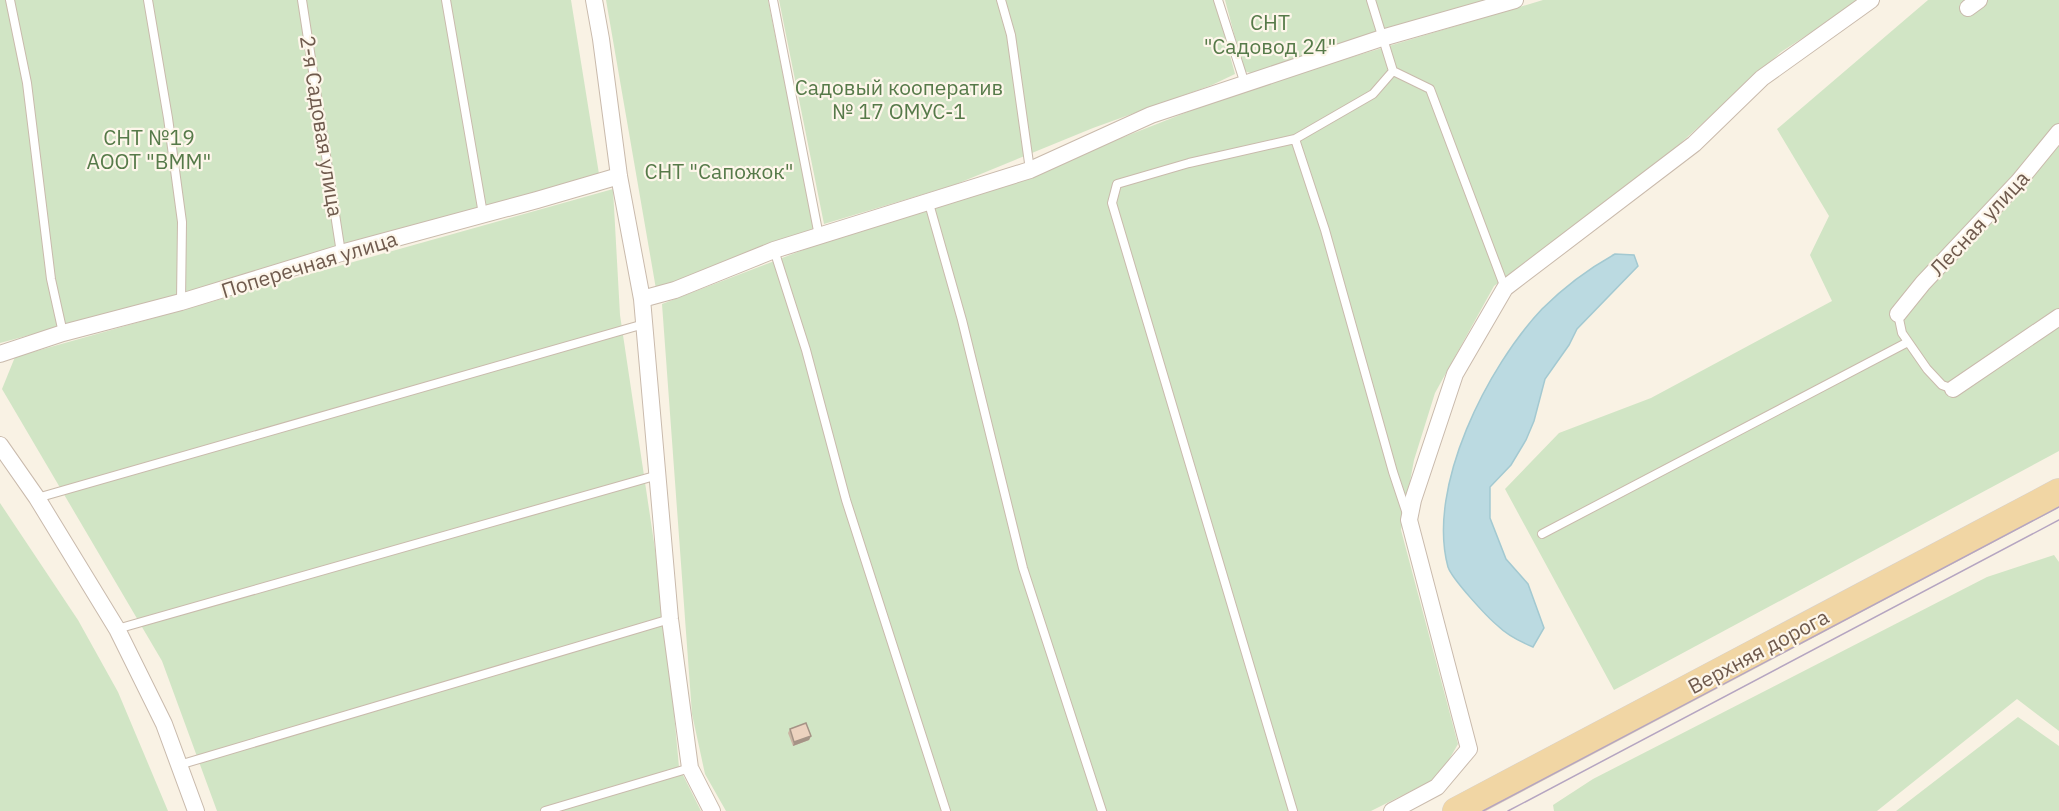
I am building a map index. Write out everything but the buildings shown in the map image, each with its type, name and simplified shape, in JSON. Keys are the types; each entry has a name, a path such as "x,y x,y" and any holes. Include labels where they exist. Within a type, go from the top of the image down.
{"main road":[{"name":"Верхняя дорога","path":"1456,811 2059,492"}],"street":[{"path":"594,0 620,176 642,299 670,619 690,768 712,811"},
{"path":"642,299 675,290 774,250 928,200 1030,171 1150,115 1382,38 1515,0"},
{"path":"1392,811 1437,787 1469,750 1409,520 1413,500 1455,374 1505,288 1694,144 1762,78 1871,0"},
{"name":"Лесная улица","path":"1898,314 1923,283 2019,181 2059,132"},
{"name":"Поперечная улица","path":"0,354 63,333 181,302 341,253 620,176"},
{"path":"1953,389 2059,317"},
{"path":"0,445 37,498 117,629 164,724 196,811"}],"lane":[{"path":"10,0 27,83 51,279 63,333"},
{"path":"148,0 168,118 182,222 181,302"},
{"name":"2-я Садовая улица","path":"302,0 341,253"},
{"path":"446,0 483,214"},
{"path":"773,0 819,236"},
{"path":"1001,0 1011,35 1030,171"},
{"path":"1218,0 1245,84"},
{"path":"1371,0 1393,71 1430,89 1505,288"},
{"path":"1293,811 1112,202 1117,184 1189,163 1295,139 1373,94 1393,71"},
{"path":"1295,139 1325,230 1389,461 1409,520"},
{"path":"928,200 962,320 1023,568 1102,811"},
{"path":"774,250 806,350 849,511 946,811"},
{"path":"1898,314 1902,333 1927,369 1942,385 1953,389"},
{"path":"37,498 644,324"},
{"path":"1542,534 1908,342"},
{"path":"117,629 658,475"},
{"path":"179,765 670,619"},
{"path":"545,811 690,768"}],"green space":[{"name":"СНТ №19 АООТ \"ВММ\"","path":"0,0 571,0 599,174 172,297 0,343"},
{"name":"СНТ \"Сапожок\"","path":"606,0 768,0 814,229 656,289"},
{"name":"Садовый кооператив № 17 ОМУС-1","path":"779,0 1215,0 1235,74 1212,85 1093,128 954,185 824,224"},
{"name":"СНТ \"Садовод 24\"","path":"1225,0 1496,0 1257,75 1244,71"},
{"path":"1543,0 1861,0 1781,52 1672,151 1494,286 1435,393 1414,460 1401,530 1458,744 1439,777 1371,811 726,811 705,774 692,714 662,304 816,245 1091,150 1248,88"},
{"path":"1928,0 2059,0 2059,451 1614,690 1505,489 1559,433 1651,398 1832,301 1810,255 1829,216 1777,129"},
{"path":"613,189 620,315 665,616 679,767 701,811 217,811 162,661 2,389 15,357"},
{"path":"0,503 78,620 118,692 168,811 0,811"},
{"path":"2054,555 2059,562 2059,731 2017,699 1877,811 1554,811 1553,805 1593,779 1987,577"},
{"path":"2018,717 2059,746 2059,811 1896,811"}],"water":[{"path":"1615,254 1634,255 1638,266 1577,329 1569,345 1545,379 1534,421 1526,440 1511,465 1490,487 1490,518 1506,559 1528,584 1544,628 1533,647 1502,630 1470,598 1451,573 1448,567 1444,535 1446,501 1454,465 1466,429 1501,362 1550,301 1577,279"}],"tram line":[{"path":"1483,811 2059,507"},
{"path":"1508,811 2059,520"}]}
